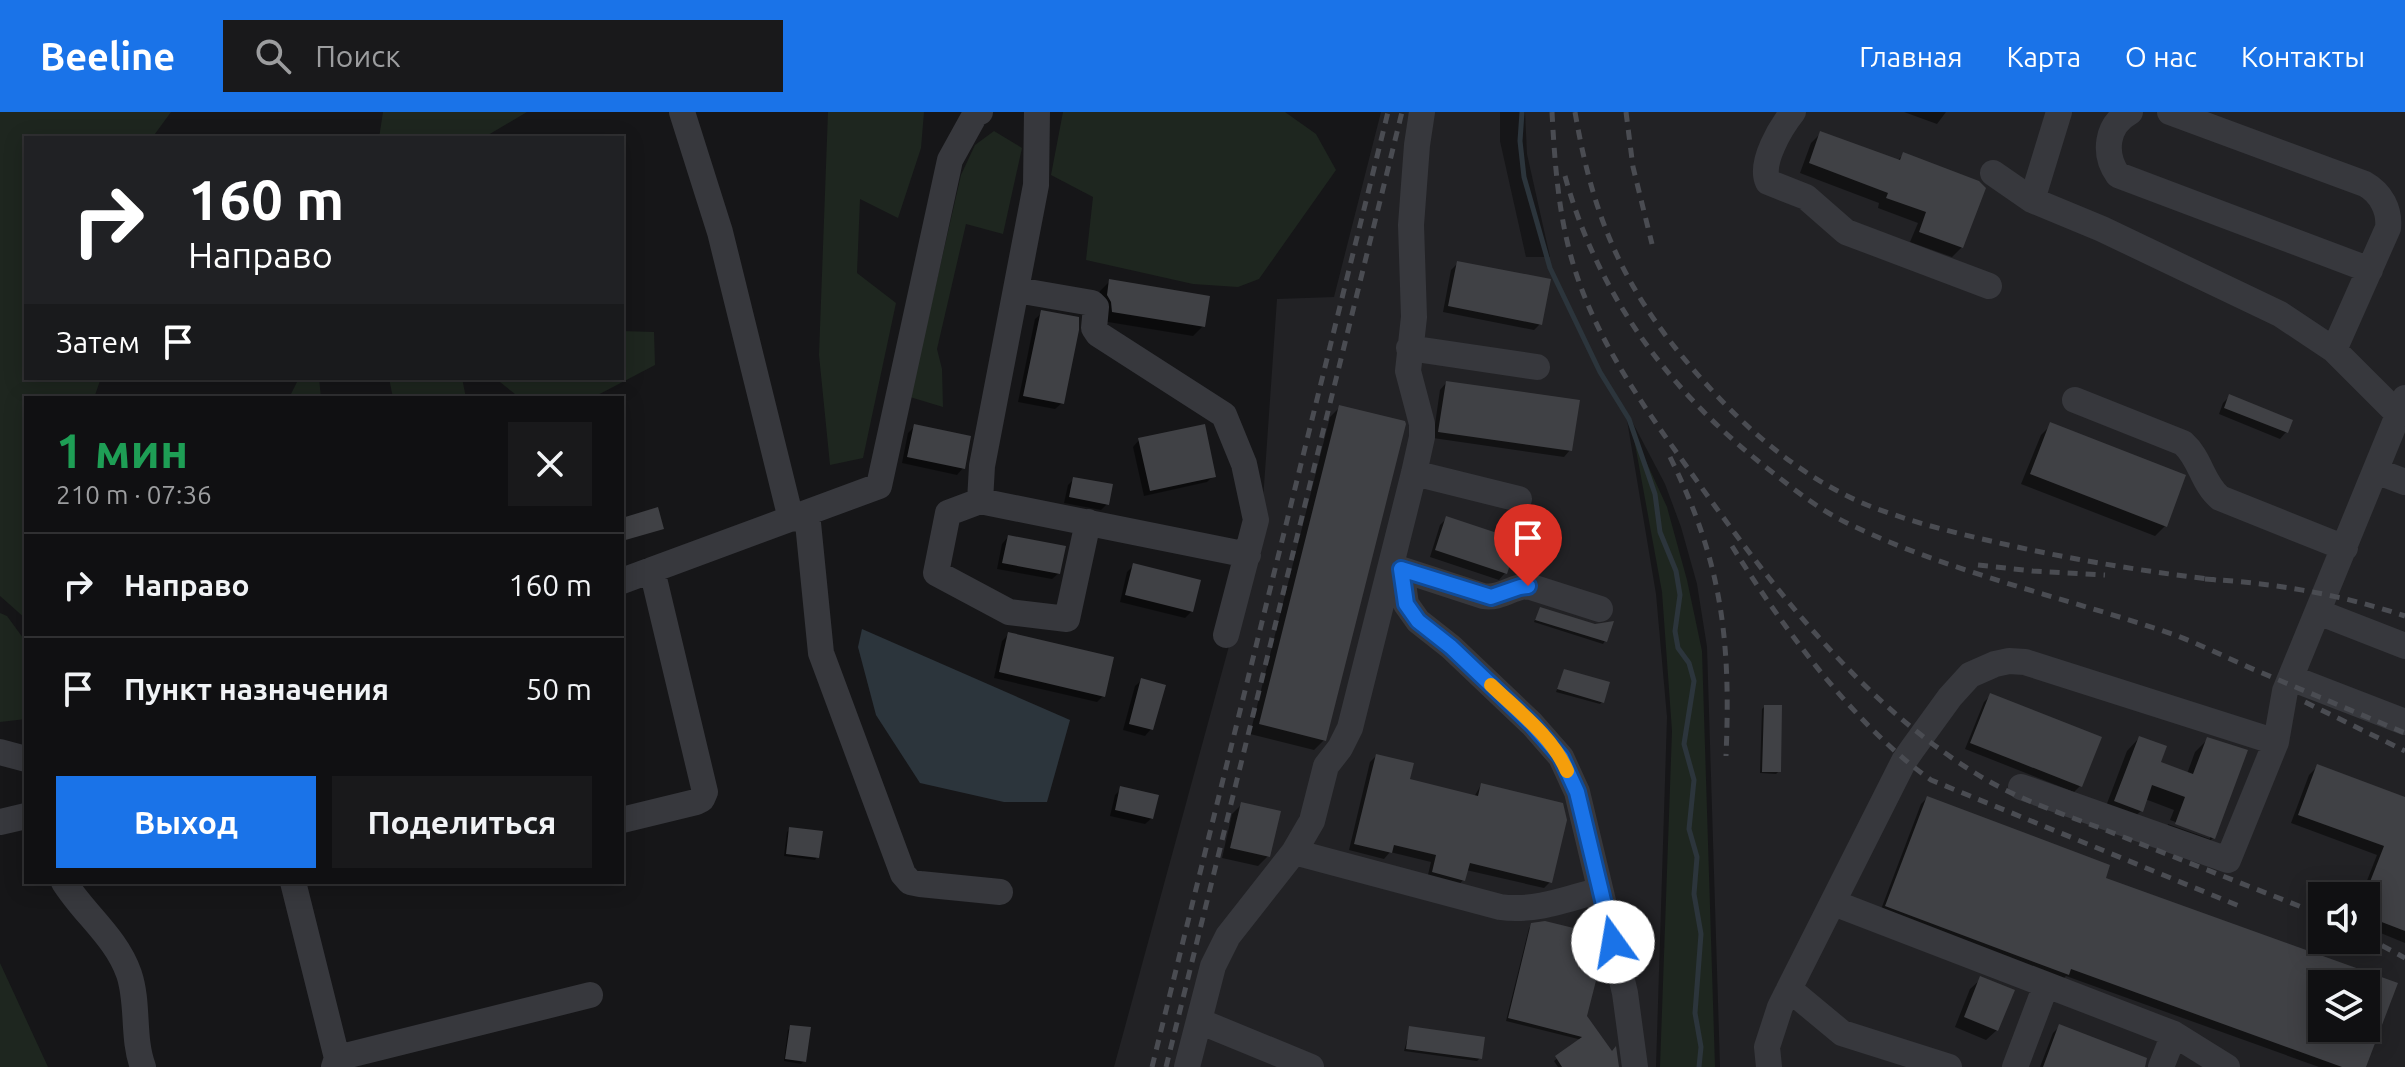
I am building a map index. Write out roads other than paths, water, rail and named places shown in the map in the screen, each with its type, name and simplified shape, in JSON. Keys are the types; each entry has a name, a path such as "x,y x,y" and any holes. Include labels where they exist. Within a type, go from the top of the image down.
{"street":[{"path":"682,112 720,232 799,516 821,653 903,874 910,882 920,884 1000,892"},
{"path":"624,580 879,486 950,160 976,113 980,112"},
{"path":"980,501 982,466 1036,185 1037,112"},
{"path":"1187,1067 1213,966 1228,936 1294,852 1312,821 1326,766 1350,728 1396,568 1422,437 1422,424 1408,371 1414,317 1411,225 1422,112"},
{"path":"1793,112 1779,129 1765,167 1764,176 1768,182 1806,197 1846,232 1989,286"},
{"path":"2032,200 2059,112"},
{"path":"2130,112 2120,118 2108,144 2109,159 2118,175 2370,270"},
{"path":"2170,112 2371,188 2382,200 2389,220 2385,237 2334,350"},
{"path":"1993,173 2032,200 2102,229 2280,314 2334,350 2402,406 2285,691 2276,742 2228,860 2021,787"},
{"path":"1017,290 1092,303 1096,307 1095,332 1224,415 1244,464 1256,520 1226,635"},
{"path":"1409,348 1537,367"},
{"path":"2075,400 2183,443 2192,451 2207,483 2220,498 2345,548"},
{"path":"2376,471 2405,482"},
{"path":"1414,473 1519,499"},
{"path":"1088,522 1067,619 1009,612 936,573 948,513 980,501 1088,522 1248,555"},
{"path":"1396,568 1483,596 1498,597 1528,586 1600,609"},
{"path":"1396,568 1406,604 1418,621 1451,647 1532,724 1561,757 1577,792 1625,993 1635,1067"},
{"path":"624,820 696,802 702,799 705,792 652,570"},
{"path":"2318,612 2405,646"},
{"path":"1769,1067 1767,1047 1780,1007 1904,761 1961,684 1982,668 2009,661 2025,662 2276,742"},
{"path":"2291,678 2405,722"},
{"path":"0,752 24,758"},
{"path":"0,822 24,816"},
{"path":"1294,852 1500,907 1536,908 1600,890"},
{"path":"65,884 77,903 113,941 129,975 138,1019 138,1054 143,1067"},
{"path":"293,884 336,1062 590,995"},
{"path":"1834,903 2174,1034 2227,1067"},
{"path":"2015,1067 2046,985"},
{"path":"1789,989 1842,1033 1949,1067"},
{"path":"1199,1021 1311,1067"},
{"path":"2161,1067 2174,1034"}],"waterway":[{"path":"1522,112 1520,141 1524,177 1550,268 1600,372 1629,419 1655,494 1660,532 1676,571 1680,595 1675,631 1678,648 1689,663 1694,681 1684,744 1694,780 1689,829 1697,857 1694,894 1701,934 1695,1013 1701,1047 1699,1067"}],"railway":[{"path":"1152,1067 1388,112"},
{"path":"1166,1067 1402,112"},
{"path":"1552,112 1566,238 1578,279 1599,329 1625,376 1717,510 1816,635 1891,710 1932,743 2007,791 2308,910"},
{"path":"1575,112 1594,196 1607,233 1642,301 1690,366 1720,399 1788,460 1867,505 1930,526 2077,559 2216,580"},
{"path":"1626,112 1633,167 1652,244"},
{"path":"1565,176 1597,263 1644,341 1703,411 1736,442 1818,506 1847,523 1926,556 2182,638 2405,733"},
{"path":"1670,457 1701,532 1719,602 1727,675 1726,756"},
{"path":"1732,546 1773,609 1821,673 1874,732 1931,780 2244,908"},
{"path":"1978,565 2105,575"},
{"path":"2205,579 2306,591 2405,616"},
{"path":"2305,702 2405,751"},
{"path":"2380,945 2405,958"}]}
